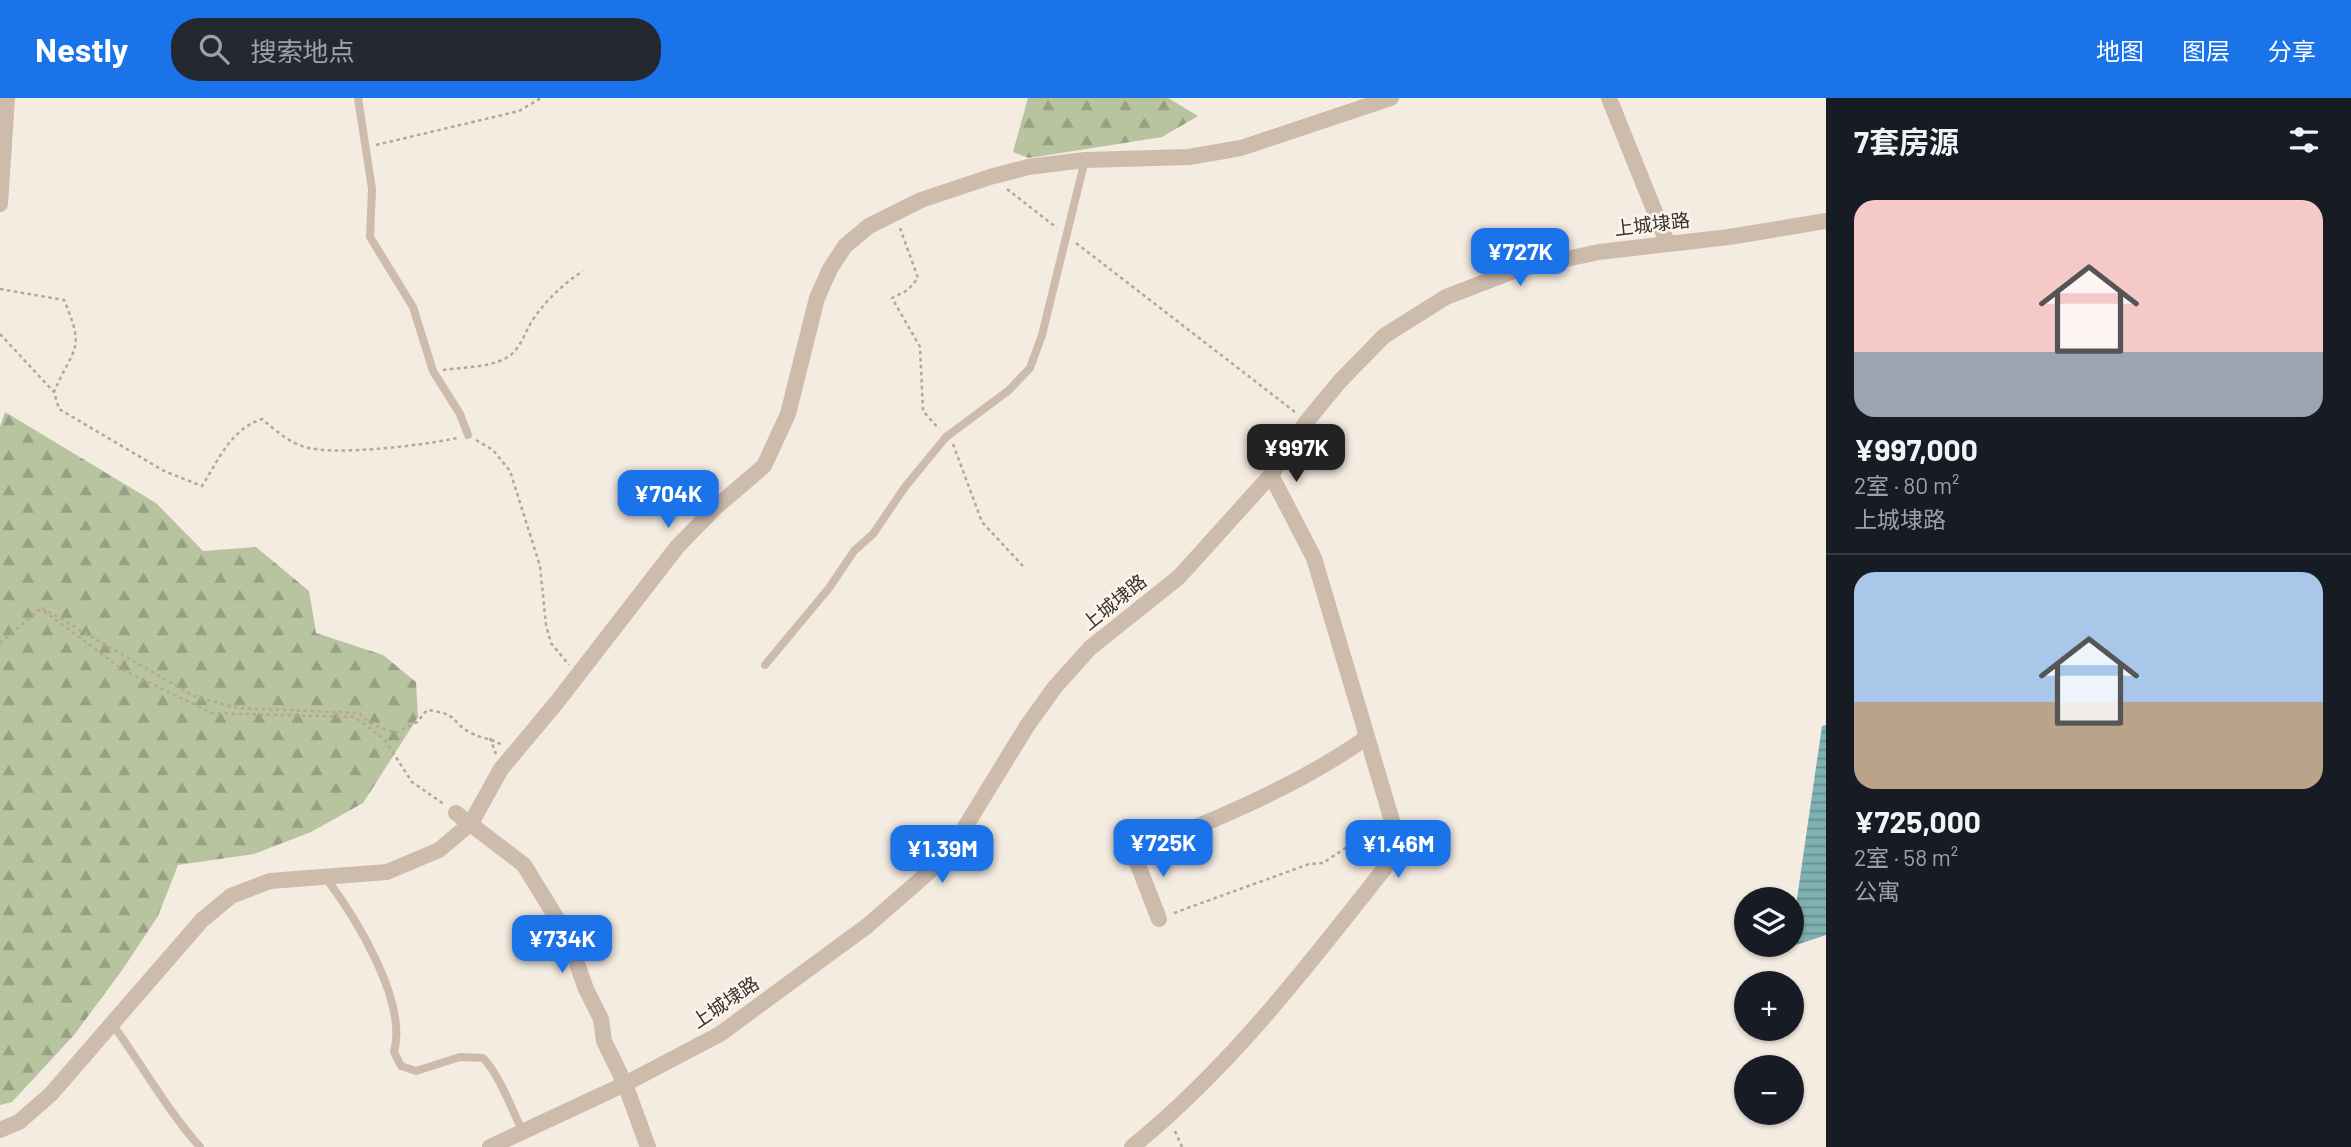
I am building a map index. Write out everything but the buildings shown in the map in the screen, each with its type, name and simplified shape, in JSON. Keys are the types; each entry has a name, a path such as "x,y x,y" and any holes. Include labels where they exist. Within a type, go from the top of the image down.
{"street":[{"path":"0,204 7,98"},
{"path":"0,1130 19,1122 51,1094 202,920 231,896 270,881 387,872 439,850 471,823 513,754 677,547 716,507 764,466 788,414 817,298 830,268 845,246 869,226 894,212 958,185 1028,167 1085,160 1189,157 1241,148 1391,98"},
{"path":"1609,98 1667,242"},
{"name":"上城埭路","path":"490,1147 625,1084 720,1034 867,926 929,872 962,832 1027,726 1055,687 1090,648 1179,577 1271,475 1307,421 1384,336 1446,297 1519,269 1599,252 1667,242 1729,237 1826,221"},
{"path":"1132,1147 1168,1117 1264,1020 1388,864 1398,841 1314,558 1271,475"},
{"path":"1159,919 1133,852 1182,833 1328,764 1366,738"},
{"path":"456,813 524,865 567,935 586,989 601,1019 604,1041 625,1084 648,1147"}],"lane":[{"path":"358,98 372,189 370,237 413,307 433,371 460,414 468,435"},
{"path":"765,665 829,588 853,551 873,534 905,487 946,437 1007,391 1030,368 1042,335 1085,160"},
{"path":"326,878 355,916 396,1011 398,1037 394,1052 401,1066 416,1070 460,1056 483,1058 493,1068 497,1083 523,1132"},
{"path":"113,1025 151,1077 180,1125 200,1147"}],"path":[{"path":"366,147 519,111 541,98"},
{"path":"990,177 1307,421"},
{"path":"894,212 918,278 908,290 892,298 920,347 923,411 956,448 982,522 1023,566"},
{"path":"433,371 491,364 509,356 522,342 531,322 556,289 583,271"},
{"path":"0,289 64,300 76,328 76,352 54,392"},
{"path":"0,334 54,392 60,409 164,471 202,486 234,434 248,423 262,419 284,437 303,447 329,450 426,445 468,435 493,450 510,471 540,566 551,643 577,675"},
{"path":"0,643 42,608"},
{"path":"42,608 194,696 237,708 359,713 371,724 396,733 418,722 427,710 449,713 471,733 493,739 513,754"},
{"path":"42,608 50,618 122,670 212,713 355,717 384,739 412,782 456,813"},
{"path":"1159,919 1266,878 1309,864 1323,863 1353,843 1398,841"},
{"path":"1168,1117 1182,1147"}],"green space":[{"path":"1028,98 1168,98 1198,116 1162,137 1029,158 1013,152"},
{"path":"5,412 156,503 203,551 256,547 309,591 316,633 383,655 416,682 418,717 363,803 311,832 254,854 178,865 158,916 123,969 74,1035 12,1102 0,1105 0,427"}],"water":[{"path":"1826,725 1826,935 1804,942 1804,887 1799,887 1822,726"}]}
